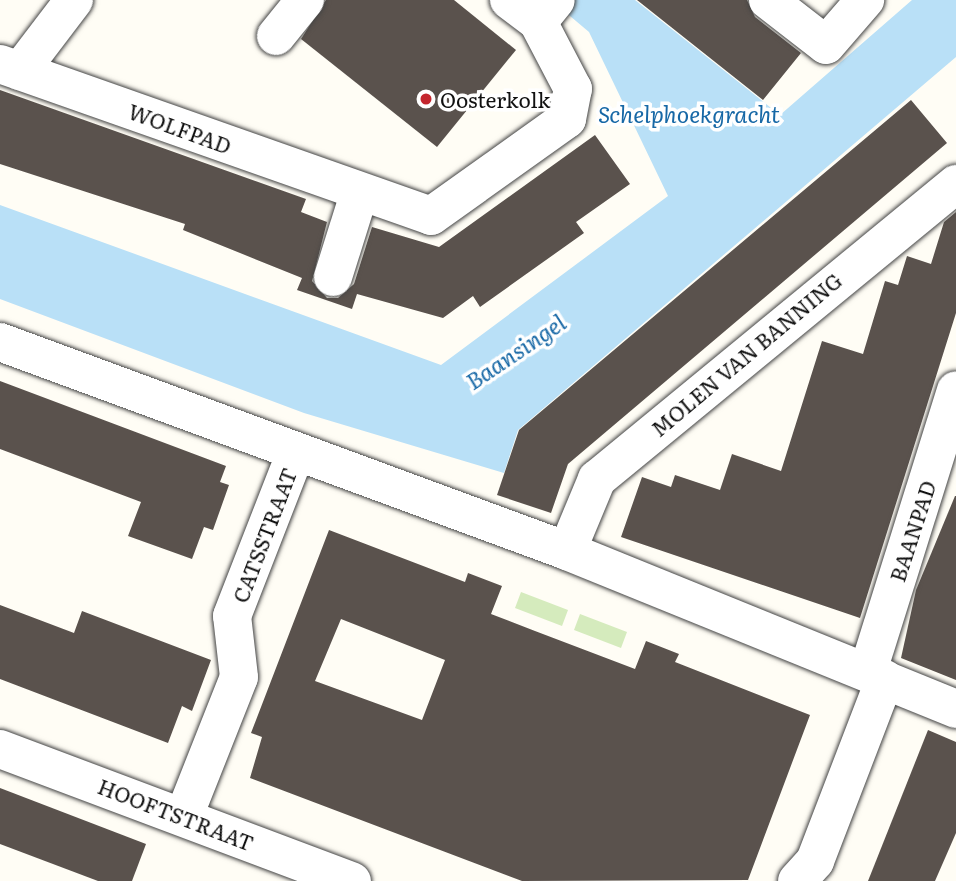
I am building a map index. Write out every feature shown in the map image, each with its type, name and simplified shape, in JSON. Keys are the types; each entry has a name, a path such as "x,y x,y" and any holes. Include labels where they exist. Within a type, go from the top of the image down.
{"street":[{"path":"10,68 74,0"},
{"path":"276,36 305,0"},
{"path":"768,0 825,45 865,0"},
{"name":"WOLFPAD","path":"10,68 359,194 439,215 567,120 573,89 538,7"},
{"name":"MOLEN VAN BANNING","path":"567,551 597,479 956,184"},
{"path":"333,277 359,194"},
{"path":"0,342 295,454 567,551 956,709"},
{"name":"BAANPAD","path":"797,881 815,861 876,675 956,391"},
{"name":"CATSSTRAAT","path":"184,816 239,677 232,616 295,454"},
{"name":"HOOFTSTRAAT","path":"0,749 352,881"}],"green space":[{"path":"521,592 568,610 562,626 515,608"},
{"path":"580,614 627,632 621,648 574,630"}],"water":[{"path":"551,0 635,0 780,115 912,0 956,0 956,57 518,430 504,473 304,413 0,299 0,205 441,365 668,196 589,32"}],"building":[{"name":"Oosterkolk","path":"326,0 454,0 516,50 437,147 301,39"},
{"path":"637,0 747,0 755,17 801,53 763,100"},
{"path":"0,90 306,199 301,212 327,222 312,281 327,298 338,298 354,284 372,227 439,247 595,135 630,184 576,222 584,233 480,307 473,296 443,318 357,294 352,309 297,290 302,278 183,230 185,224 0,164"},
{"path":"911,100 947,143 568,464 551,513 497,495 519,430"},
{"path":"956,212 956,313 860,618 621,537 642,477 671,487 675,475 720,490 732,454 781,471 822,341 863,354 885,281 898,285 907,256 931,264 944,222"},
{"path":"0,381 226,466 220,482 229,485 213,530 204,527 192,559 128,536 141,502 0,449"},
{"path":"955,496 956,680 901,658 916,590"},
{"path":"329,530 465,582 468,573 502,586 491,614 535,631 635,669 646,641 679,654 675,662 810,715 748,880 522,881 250,778 262,737 251,733","holes":["341,619 445,660 422,720 315,681"]},
{"path":"0,605 74,633 82,611 211,660 192,711 182,706 168,743 0,679"},
{"path":"928,730 956,742 956,833 935,881 868,881"},
{"path":"0,788 146,844 132,881 98,881 0,844"}],"place":[{"name":"Oosterkolk","path":"426,99"}],"water label":[{"name":"Schelphoekgracht","path":"689,113"},
{"name":"Baansingel","path":"515,351"}]}
